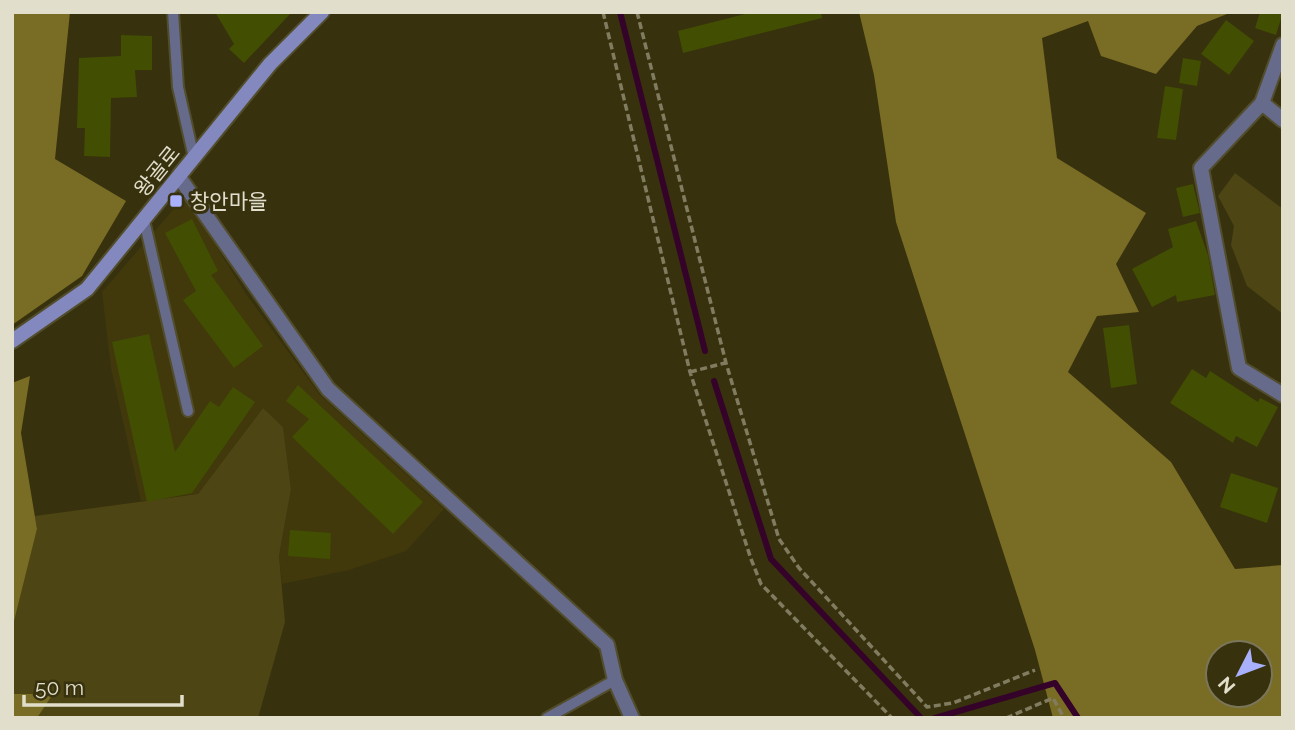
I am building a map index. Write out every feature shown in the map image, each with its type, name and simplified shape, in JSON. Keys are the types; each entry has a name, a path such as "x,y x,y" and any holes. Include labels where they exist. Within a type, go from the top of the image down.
{"main road":[{"name":"왕골로","path":"12,341 87,289 270,64 321,12"}],"street":[{"path":"1283,45 1262,103 1201,168 1239,368 1283,395"},
{"path":"1262,103 1283,120"},
{"path":"179,177 328,389 607,645 615,680 632,718"}],"lane":[{"path":"173,12 178,87 194,158"},
{"path":"144,220 188,411"},
{"path":"547,718 615,680"}],"path":[{"path":"603,12 690,372 761,584 892,718"},
{"path":"637,12 726,363 779,539 799,568 927,707 953,703 1035,670"},
{"path":"690,372 726,363"},
{"path":"1006,718 1053,698 1064,718"}],"shaded area":[{"path":"12,12 70,12 55,159 126,201 82,276 12,325"},
{"path":"859,12 1232,12 1197,26 1156,74 1101,56 1088,21 1042,38 1057,158 1146,213 1116,264 1139,312 1097,316 1068,372 1171,462 1235,569 1283,565 1283,718 1053,718 1035,650 896,222 874,75"},
{"path":"1235,173 1283,209 1283,314 1247,286 1231,245 1234,226 1218,196"},
{"path":"185,196 246,294 320,395 444,509 406,551 349,570 282,584 279,556 291,489 283,427 263,408 198,494 141,501 111,368 102,292"},
{"path":"30,376 21,433 37,529 12,629 12,383"},
{"path":"263,408 283,427 291,489 279,556 285,622 258,718 37,718 52,694 12,694 13,622 37,529 35,516 198,494"},
{"path":"12,694 53,694 37,718 12,718"}],"building":[{"path":"215,12 292,12 244,63 229,49 234,44"},
{"path":"753,12 821,12 822,18 683,53 678,31"},
{"path":"1260,12 1283,12 1276,35 1255,28"},
{"path":"1226,20 1254,41 1229,75 1201,54"},
{"path":"121,35 152,36 152,70 135,70 137,97 111,98 110,157 84,156 85,128 77,128 79,58 121,56"},
{"path":"1183,58 1201,61 1197,86 1179,83"},
{"path":"1165,86 1183,89 1176,140 1157,138"},
{"path":"1193,184 1200,213 1183,217 1176,188"},
{"path":"192,219 218,271 211,275 263,346 234,368 183,300 196,291 165,233"},
{"path":"1196,221 1208,255 1215,295 1177,302 1176,295 1152,307 1132,269 1173,247 1168,229"},
{"path":"1129,325 1137,384 1111,388 1103,328"},
{"path":"149,334 175,452 210,401 219,407 233,387 255,402 192,493 147,502 112,342"},
{"path":"1192,369 1206,378 1210,371 1258,402 1260,398 1278,407 1257,447 1236,436 1233,443 1170,403"},
{"path":"298,385 423,502 393,534 292,437 309,419 286,401"},
{"path":"1231,473 1278,488 1267,523 1220,507"},
{"path":"290,530 331,533 330,559 288,556"}],"waterway":[{"path":"620,12 705,351"},
{"path":"714,381 771,559 921,718"},
{"path":"935,718 1055,683 1078,718"}],"place":[{"name":"창안마을","path":"176,201"}]}
